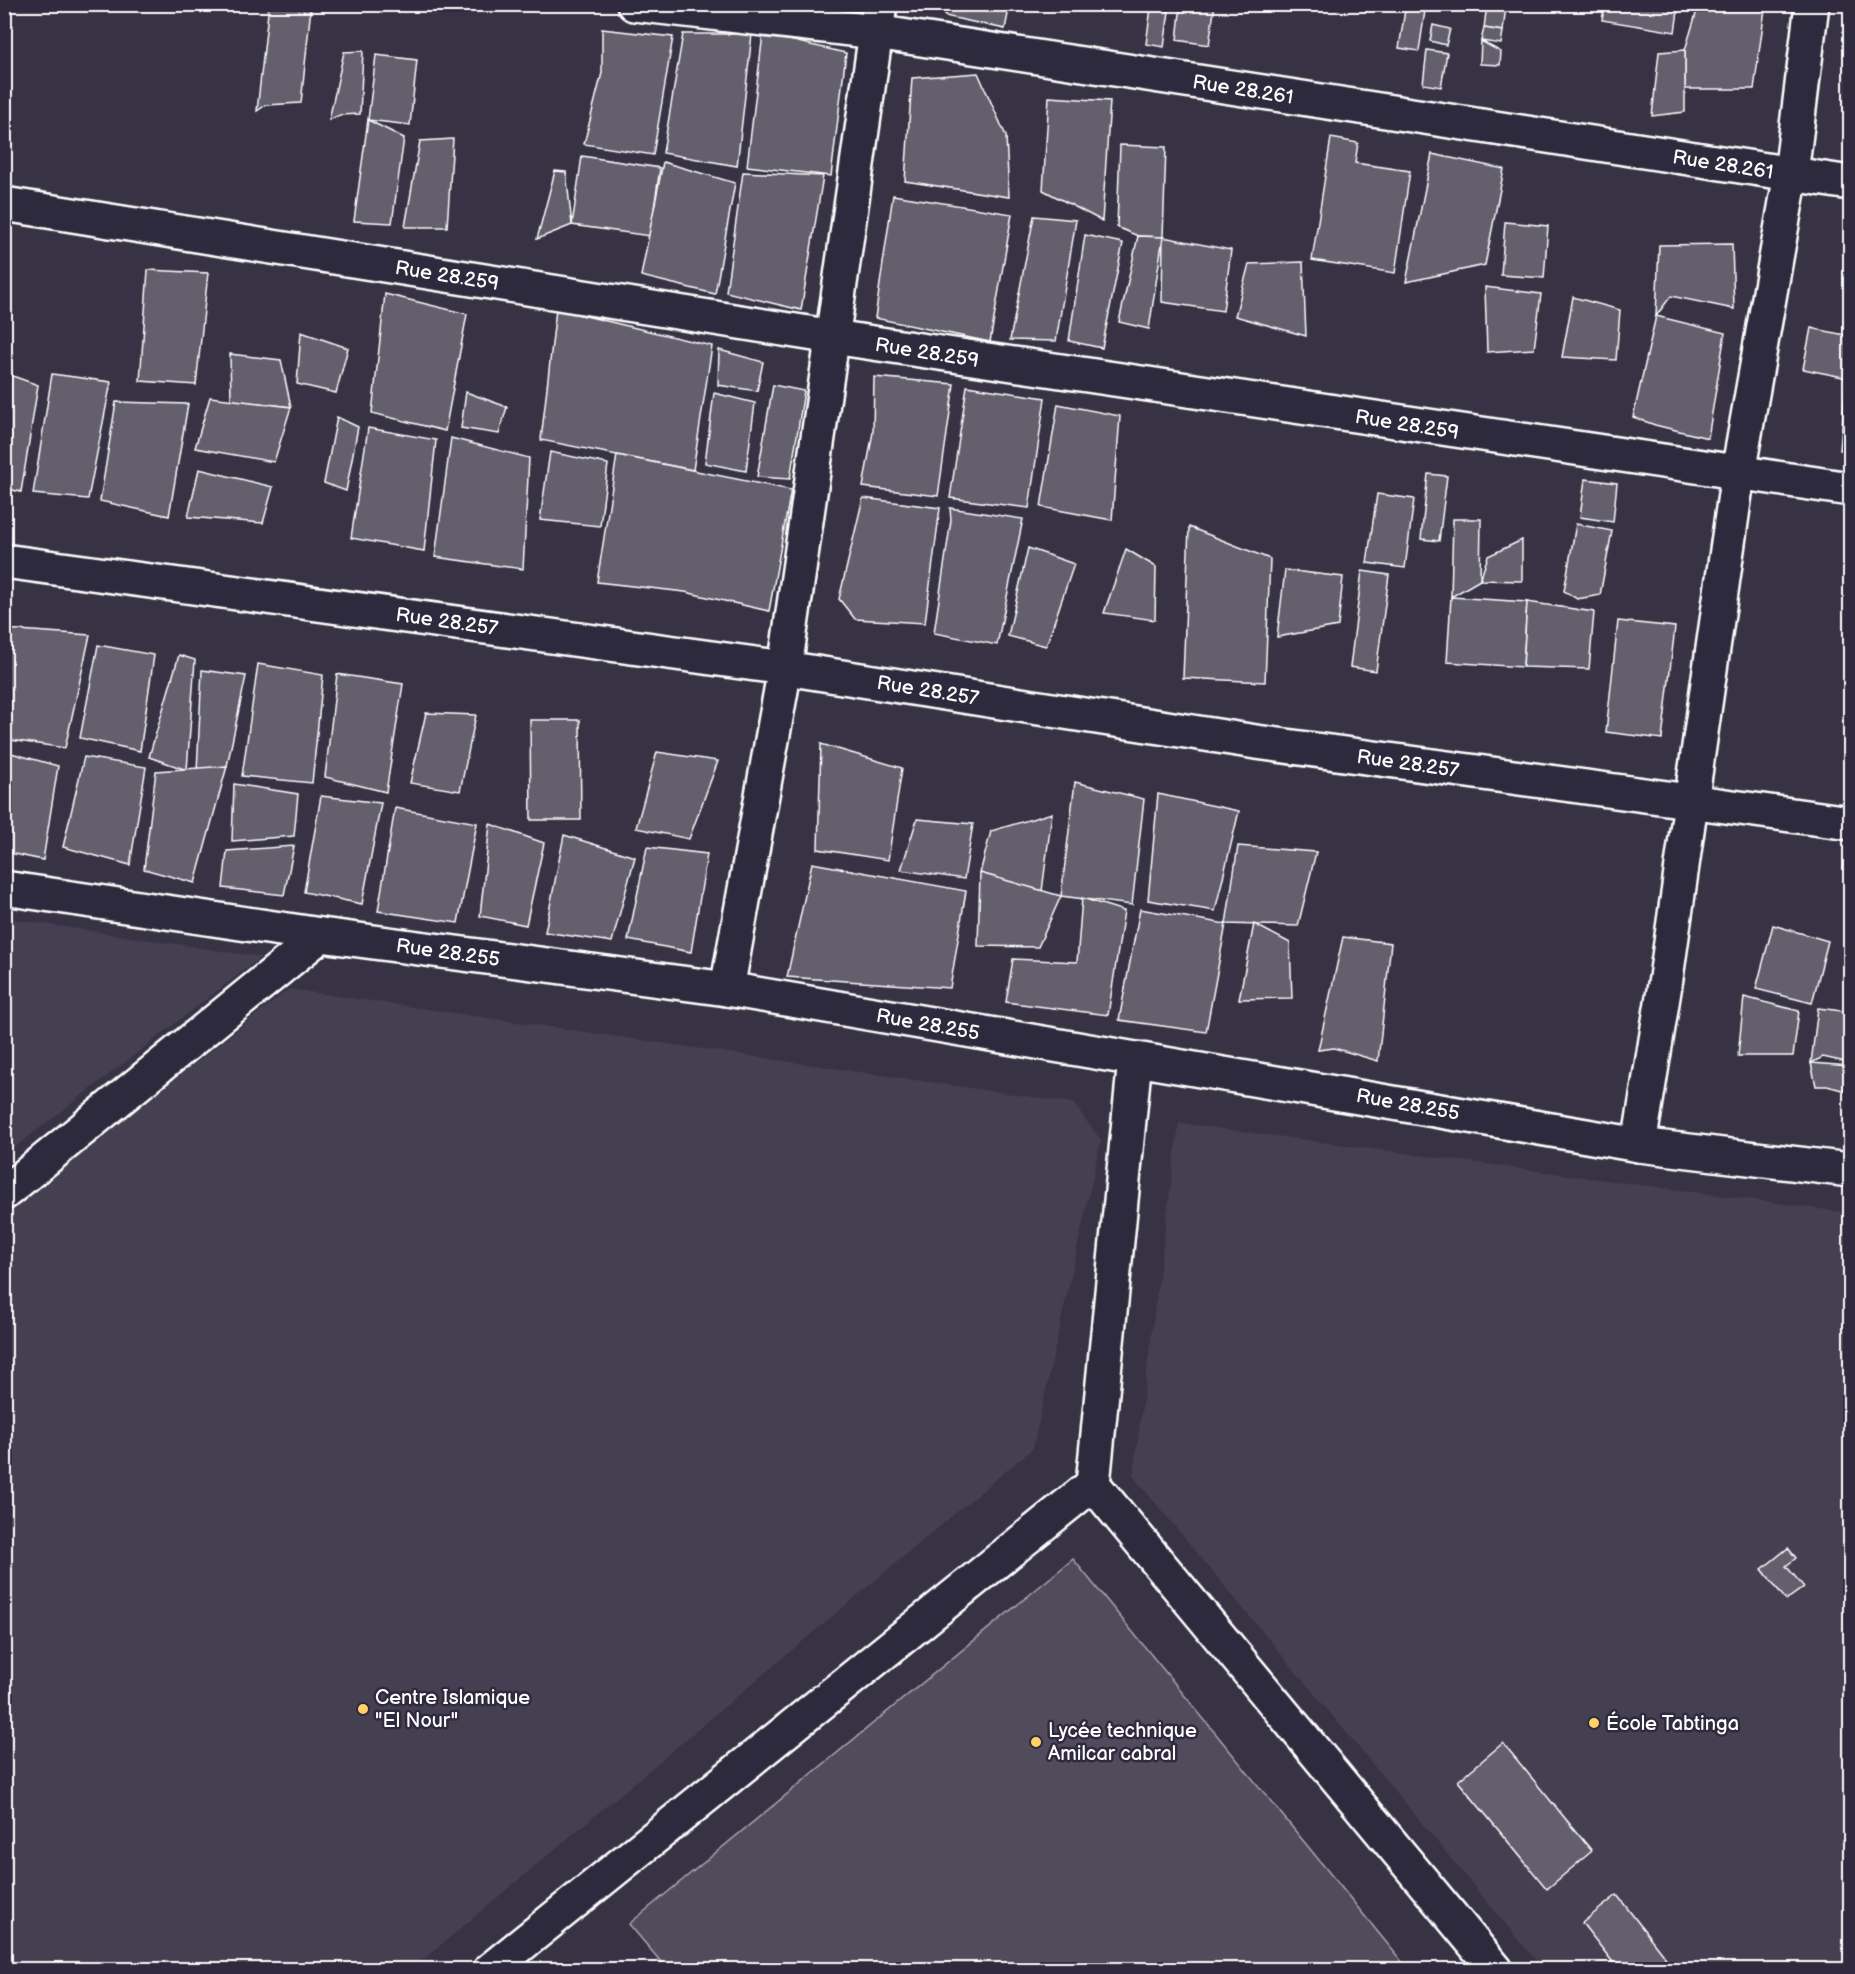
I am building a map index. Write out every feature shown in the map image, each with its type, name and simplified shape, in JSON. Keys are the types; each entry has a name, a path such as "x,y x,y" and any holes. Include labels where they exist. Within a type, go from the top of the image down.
{"street":[{"name":"Rue 28.261","path":"634,4 878,18 1851,183"},
{"path":"1639,1145 1738,473 1791,174 1812,4"},
{"path":"727,989 785,668 878,18"},
{"name":"Rue 28.259","path":"4,204 833,337 1851,489"},
{"name":"Rue 28.257","path":"4,561 785,668 1256,742 1851,823"},
{"name":"Rue 28.255","path":"4,888 321,935 727,989 1639,1145 1851,1170"},
{"path":"4,1193 321,935"},
{"path":"1135,1059 1093,1484 1496,1970"},
{"path":"490,1970 1093,1484"}],"shaded area":[{"path":"5,918 261,957 5,1155"},
{"name":"Centre Islamique \"El Nour\"","path":"289,989 1073,1103 1101,1140 1033,1448 412,1969 5,1969 5,1214"},
{"name":"École Tabtinga","path":"1179,1123 1850,1213 1850,1969 1543,1969 1133,1476"},
{"name":"Lycée technique Amilcar cabral","path":"1073,1559 1408,1969 667,1969 629,1924"}],"building":[{"path":"269,4 301,4 311,7 301,103 266,105 257,111"},
{"path":"947,4 1010,4 1005,29 945,16"},
{"path":"1181,4 1215,4 1209,45 1177,40"},
{"path":"1406,4 1426,4 1419,51 1399,48"},
{"path":"1487,4 1506,6 1503,31 1484,28"},
{"path":"1605,4 1679,4 1675,32 1602,20"},
{"path":"1699,4 1730,4 1765,9 1754,89 1685,89 1685,50"},
{"path":"1151,8 1169,11 1164,47 1146,44"},
{"path":"1433,25 1450,29 1446,45 1430,41"},
{"path":"1484,28 1503,31 1501,44 1481,41"},
{"path":"602,29 673,37 653,155 584,144 602,73"},
{"path":"683,34 752,34 737,166 663,153"},
{"path":"763,34 846,53 831,176 747,166"},
{"path":"1481,41 1501,52 1500,65 1480,64"},
{"path":"1427,50 1447,53 1441,87 1423,84"},
{"path":"1685,50 1685,112 1652,116 1659,52"},
{"path":"363,51 360,114 340,115 329,120 344,52"},
{"path":"376,55 417,60 410,125 368,120"},
{"path":"978,73 1006,136 1009,197 905,181 912,78"},
{"path":"1850,92 1850,158 1845,157"},
{"path":"1049,97 1110,101 1102,221 1043,190"},
{"path":"368,120 404,138 392,223 354,221"},
{"path":"1331,138 1358,143 1355,163 1410,171 1395,273 1312,260"},
{"path":"453,139 447,227 405,227 420,141"},
{"path":"1120,145 1166,147 1163,237 1138,236 1117,227"},
{"path":"1432,154 1504,169 1485,265 1406,282"},
{"path":"582,156 660,168 650,236 572,225"},
{"path":"663,162 735,183 715,294 641,276"},
{"path":"555,171 566,172 572,225 537,239"},
{"path":"743,172 823,176 801,310 726,292"},
{"path":"893,195 1012,214 990,342 875,318"},
{"path":"1034,216 1076,220 1056,341 1010,340"},
{"path":"1505,222 1548,226 1544,278 1501,275"},
{"path":"1085,235 1123,243 1102,348 1069,341"},
{"path":"1138,236 1163,237 1149,329 1119,322"},
{"path":"1163,237 1231,250 1223,311 1162,302"},
{"path":"1732,244 1734,309 1671,296 1656,316 1659,245"},
{"path":"1303,262 1306,336 1235,316 1249,264"},
{"path":"148,270 208,273 196,385 140,381"},
{"path":"1485,287 1541,294 1534,349 1487,352"},
{"path":"385,294 467,314 445,431 372,413"},
{"path":"1573,297 1620,310 1616,360 1562,357"},
{"path":"556,309 712,346 693,470 541,440"},
{"path":"1656,316 1725,333 1708,438 1633,417"},
{"path":"1811,328 1850,336 1848,378 1803,369"},
{"path":"301,332 348,348 336,393 297,384"},
{"path":"719,350 763,362 757,391 718,385"},
{"path":"230,354 281,360 291,407 231,400"},
{"path":"4,373 38,385 21,492 4,488"},
{"path":"52,374 111,382 88,499 33,494"},
{"path":"874,377 954,384 938,496 863,487 873,432"},
{"path":"773,385 804,391 790,479 757,477"},
{"path":"967,386 1045,398 1029,508 950,498"},
{"path":"466,392 507,407 499,434 461,428"},
{"path":"714,393 755,403 746,471 705,463"},
{"path":"1845,393 1850,394 1850,450 1840,450"},
{"path":"210,397 291,407 274,462 195,448"},
{"path":"116,402 188,404 169,516 100,501"},
{"path":"1058,404 1120,416 1112,520 1041,507"},
{"path":"337,417 358,427 346,491 324,483"},
{"path":"368,428 436,440 424,551 351,538"},
{"path":"451,438 529,458 523,569 435,557"},
{"path":"550,452 608,464 600,526 540,520"},
{"path":"617,455 791,490 769,611 685,592 597,582"},
{"path":"199,469 273,487 263,523 188,517"},
{"path":"1428,474 1447,476 1439,541 1421,539"},
{"path":"1585,479 1617,483 1613,522 1580,517"},
{"path":"1377,494 1414,499 1405,568 1367,563"},
{"path":"863,498 940,508 925,623 855,619 839,599"},
{"path":"950,508 1023,519 997,645 934,633 951,520"},
{"path":"1453,519 1481,519 1480,580 1451,597"},
{"path":"1576,524 1612,531 1600,595 1577,599 1564,591"},
{"path":"1189,527 1270,559 1265,682 1183,678"},
{"path":"1522,540 1522,581 1480,580 1488,556"},
{"path":"1028,548 1074,564 1046,646 1008,636"},
{"path":"1126,549 1156,567 1155,620 1104,613"},
{"path":"1285,570 1343,577 1338,626 1277,637"},
{"path":"1362,571 1389,575 1376,671 1350,667"},
{"path":"1451,597 1527,602 1523,667 1447,662"},
{"path":"1527,602 1594,612 1589,669 1523,667"},
{"path":"1618,621 1675,627 1662,739 1606,732"},
{"path":"4,629 90,635 65,748 4,739"},
{"path":"98,645 154,655 140,751 80,738"},
{"path":"179,655 195,660 187,770 149,757"},
{"path":"258,664 323,675 312,783 242,776"},
{"path":"202,670 246,676 227,766 197,772"},
{"path":"337,674 403,684 386,792 325,777"},
{"path":"426,713 476,715 460,791 410,783"},
{"path":"530,720 580,720 581,820 531,820"},
{"path":"821,744 902,768 888,860 818,849"},
{"path":"4,751 58,766 43,860 4,852"},
{"path":"657,752 718,761 689,839 636,828"},
{"path":"84,757 146,767 130,865 63,847"},
{"path":"227,766 195,883 144,869 156,771"},
{"path":"1075,782 1144,799 1132,905 1061,896"},
{"path":"234,784 298,794 294,836 232,841"},
{"path":"1158,794 1239,811 1215,911 1148,900"},
{"path":"321,796 381,803 362,904 304,892"},
{"path":"395,808 477,823 458,923 378,911"},
{"path":"1052,813 1042,891 980,873 991,831"},
{"path":"917,819 973,824 964,879 901,870"},
{"path":"490,824 544,843 526,925 480,916"},
{"path":"564,835 635,857 612,942 545,932"},
{"path":"294,846 284,895 223,888 227,851"},
{"path":"1238,846 1316,852 1298,926 1226,924"},
{"path":"647,847 707,854 691,952 628,940"},
{"path":"812,863 966,891 950,988 787,977"},
{"path":"980,873 1061,896 1038,947 978,946"},
{"path":"1082,898 1124,911 1108,1015 1006,1002 1013,959 1077,962"},
{"path":"1140,909 1226,924 1206,1032 1119,1020"},
{"path":"1254,924 1290,943 1292,998 1239,999"},
{"path":"1773,925 1828,941 1812,1003 1756,989"},
{"path":"1343,937 1391,943 1378,1061 1334,1048 1318,1050"},
{"path":"1744,997 1799,1011 1793,1056 1738,1056"},
{"path":"1818,1008 1850,1012 1850,1063 1823,1057 1811,1063"},
{"path":"1811,1063 1850,1066 1850,1092 1827,1086 1816,1086"},
{"path":"1788,1548 1796,1558 1786,1566 1804,1587 1786,1600 1762,1569"},
{"path":"1503,1743 1592,1851 1547,1889 1458,1781"},
{"path":"1617,1895 1675,1970 1619,1970 1582,1923"}],"place":[{"name":"Centre Islamique \"El Nour\"","path":"363,1709"},
{"name":"École Tabtinga","path":"1594,1723"},
{"name":"Lycée technique Amilcar cabral","path":"1036,1742"}]}
